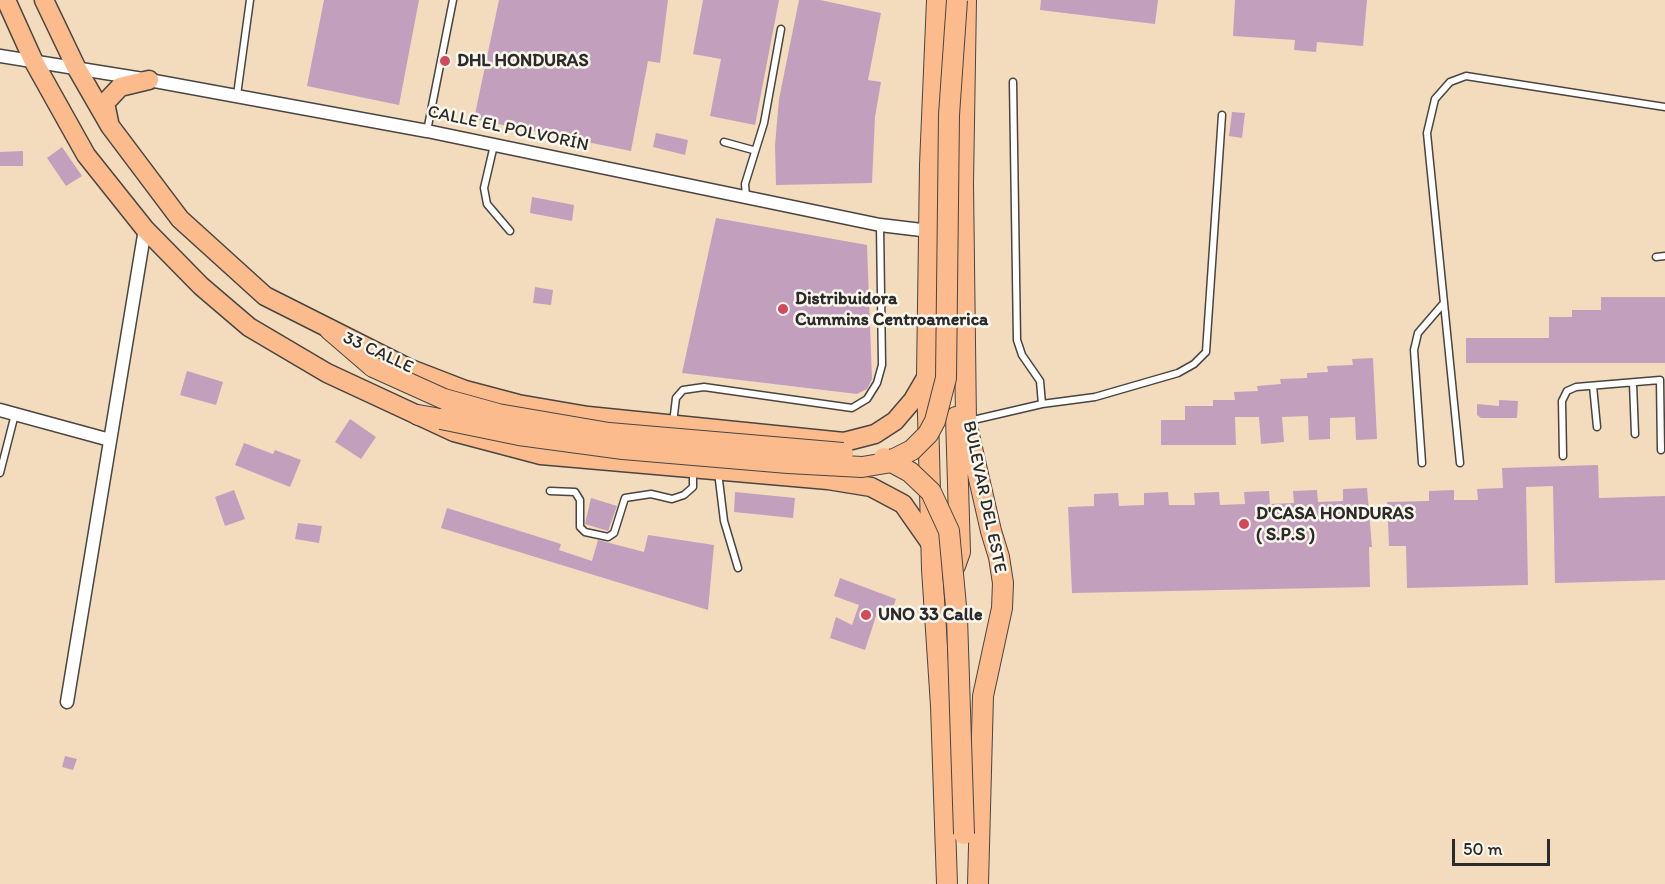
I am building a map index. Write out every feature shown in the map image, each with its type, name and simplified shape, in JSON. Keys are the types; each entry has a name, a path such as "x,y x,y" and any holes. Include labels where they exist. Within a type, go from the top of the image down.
{"highway":[{"path":"937,0 930,165 927,376 932,572 942,718 947,884"},
{"path":"418,415 519,435 623,449 788,463 862,466 886,463 912,450 928,434 935,421 946,378 949,115 957,0"},
{"name":"BULEVAR DEL ESTE","path":"966,0 963,183 966,422 999,557 1003,583 1002,608 983,696 978,884"},
{"path":"330,330 372,367 444,399 498,414 609,433 868,454 884,458 910,472 931,492 939,505 951,541 957,617 964,834 970,884"},
{"path":"932,572 954,567 959,558 956,398 966,360"}],"main road":[{"path":"6,0 34,62 86,155 145,229 201,286 249,327 327,373 454,432 541,455 828,480 871,487 894,497 911,513 931,544"},
{"name":"33 CALLE","path":"44,0 76,67 110,126 180,219 265,296 408,368 465,390 518,404 673,426 831,441 865,438 895,421 914,400 927,376"},
{"path":"110,126 105,103 120,87 149,80"},
{"path":"828,480 831,441"}],"street":[{"path":"0,56 34,62"},
{"name":"CALLE EL POLVORÍN","path":"34,62 76,67 237,95 427,131 880,225 930,231"},
{"path":"67,702 145,229"},
{"path":"0,410 110,440"}],"lane":[{"path":"237,95 250,0"},
{"path":"427,131 453,0"},
{"path":"746,196 745,184 753,150 764,123 781,29"},
{"path":"1460,463 1427,133 1435,99 1450,82 1466,76 1665,107"},
{"path":"1012,82 1017,340 1022,355 1040,381 1042,404"},
{"path":"966,422 1042,404 1095,398 1178,373 1194,364 1206,352 1222,115"},
{"path":"724,142 753,150"},
{"path":"494,145 484,188 487,204 510,231"},
{"path":"673,426 676,398 683,390 704,387 852,408 867,399 877,383 882,364 880,225"},
{"path":"1656,256 1665,255"},
{"path":"1422,463 1414,350 1418,333 1443,304"},
{"path":"1563,456 1562,401 1567,391 1593,386 1662,380 1661,450"},
{"path":"1633,383 1635,434"},
{"path":"1593,386 1597,427"},
{"path":"0,473 15,414"},
{"path":"550,491 575,492 580,500 580,527 585,532 608,537 614,533 626,498 651,494 672,499 684,495 693,487 693,470"},
{"path":"718,472 724,521 738,568"}],"building":[{"path":"324,0 419,0 399,105 307,86"},
{"path":"499,0 668,0 660,63 648,61 631,151 474,119"},
{"path":"703,0 779,0 755,125 710,116 721,59 693,54"},
{"path":"799,0 820,0 881,13 868,80 881,82 875,117 872,183 776,185 775,145 779,99"},
{"path":"1041,0 1158,0 1155,24 1040,10"},
{"path":"1235,0 1367,0 1363,46 1317,42 1316,52 1294,50 1295,40 1233,36"},
{"path":"1232,112 1245,113 1242,138 1229,136"},
{"path":"656,133 688,140 685,155 653,147"},
{"path":"62,147 82,176 66,186 47,158"},
{"path":"23,151 23,166 0,166 0,152"},
{"path":"532,197 574,205 572,221 530,213"},
{"name":"Distribuidora Cummins Centroamerica","path":"716,218 867,245 872,379 867,389 857,394 682,373"},
{"path":"535,287 553,290 551,305 533,303"},
{"path":"1601,297 1665,297 1665,363 1466,363 1466,338 1549,338 1549,317 1572,317 1572,310 1601,310"},
{"path":"1373,358 1377,439 1356,440 1355,417 1330,418 1330,439 1309,440 1308,416 1282,417 1284,442 1261,444 1259,417 1235,417 1236,445 1161,445 1161,420 1185,420 1185,406 1213,406 1213,400 1235,400 1234,392 1258,391 1257,386 1281,384 1280,379 1307,378 1307,373 1328,372 1327,366 1353,365 1352,359"},
{"path":"187,371 223,382 216,405 180,395"},
{"path":"1499,400 1518,401 1517,418 1481,418 1477,415 1477,404 1499,406"},
{"path":"350,419 376,437 361,459 335,442"},
{"path":"244,443 273,454 275,450 301,460 290,487 235,465"},
{"path":"1598,465 1599,498 1665,496 1665,580 1555,583 1553,486 1526,487 1528,585 1407,588 1406,546 1389,546 1387,502 1429,501 1429,491 1454,490 1454,500 1478,500 1477,489 1503,488 1502,468"},
{"path":"1367,488 1372,547 1369,547 1370,587 1072,593 1068,507 1094,506 1094,494 1118,493 1119,506 1144,505 1144,493 1168,492 1169,505 1195,505 1194,493 1219,492 1220,505 1245,504 1244,492 1269,491 1270,504 1294,503 1293,491 1317,490 1318,502 1343,501 1343,489"},
{"path":"234,490 245,519 225,526 215,497"},
{"path":"735,492 795,498 793,518 734,512"},
{"path":"591,498 617,506 608,531 585,524"},
{"path":"447,508 561,544 559,550 592,561 598,540 644,552 648,535 714,545 708,610 441,528"},
{"path":"298,523 322,526 319,543 295,539"},
{"name":"UNO 33 Calle","path":"840,578 896,599 890,617 877,613 865,650 830,638 836,617 852,625 859,605 834,596"},
{"path":"65,756 77,759 73,770 62,767"}],"place":[{"name":"DHL HONDURAS","path":"445,61"},
{"name":"Distribuidora Cummins Centroamerica","path":"783,309"},
{"name":"D'CASA HONDURAS ( S.P.S )","path":"1244,524"},
{"name":"UNO 33 Calle","path":"866,615"}]}
